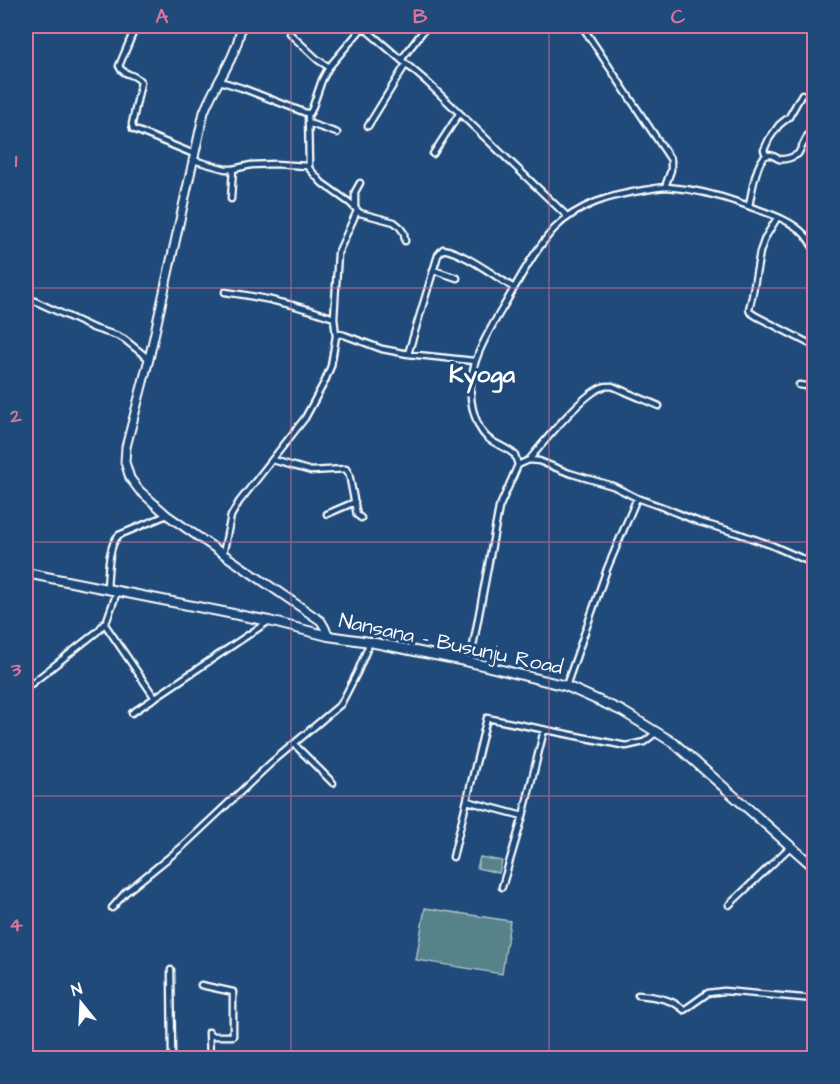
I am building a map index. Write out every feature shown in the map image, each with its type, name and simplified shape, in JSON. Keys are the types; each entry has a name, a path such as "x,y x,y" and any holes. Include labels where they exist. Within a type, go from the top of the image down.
{"main road":[{"name":"Nansana - Busunju Road","path":"26,573 269,621 328,636 470,662 566,686 622,711 674,743 814,867"}],"street":[{"path":"136,26 119,66 121,70 138,77 141,82 132,124 133,129 225,169 250,165 305,165 322,183 364,215 394,222 404,233 405,242"},
{"path":"241,26 234,52 204,112 149,359 126,447 125,462 130,478 139,490 167,515 321,621 328,636"},
{"path":"309,167 308,113 312,109 329,67 363,26 568,217"},
{"path":"401,60 427,26"},
{"path":"582,26 671,160 671,170 665,187"},
{"path":"289,33 329,67"},
{"path":"368,126 406,64"},
{"path":"220,81 308,113"},
{"path":"766,155 764,150 769,139 779,124 789,117 802,94"},
{"path":"433,153 459,114"},
{"path":"308,123 337,134"},
{"path":"749,206 760,161 769,154 779,159 798,154 809,133"},
{"path":"231,200 233,169"},
{"path":"223,554 231,516 239,502 305,418 331,366 336,336 334,318 338,253 356,209 355,192 360,183"},
{"path":"470,662 499,507 518,465 515,455 486,438 478,425 473,410 471,377 474,361 483,342 543,242 568,217 592,203 615,195 665,187 714,194 749,206 792,225 804,234 814,249"},
{"path":"777,218 760,252 748,309 756,316 814,346"},
{"path":"408,354 433,270 440,251 443,249 468,260 514,288"},
{"path":"433,270 457,278"},
{"path":"225,292 288,303 334,318"},
{"path":"26,297 93,328 118,336 149,359"},
{"path":"336,336 340,334 382,349 408,354 474,361"},
{"path":"799,385 814,387"},
{"path":"529,460 554,429 583,401 604,386 612,386 659,406"},
{"path":"273,460 311,471 346,469 357,515 361,518"},
{"path":"518,465 529,460 539,460 569,473 613,486 637,498 699,522 737,533 814,562"},
{"path":"566,686 607,569 637,498"},
{"path":"327,514 355,502"},
{"path":"107,590 115,538 167,515"},
{"path":"26,688 98,631 107,620 117,591"},
{"path":"132,713 269,621"},
{"path":"104,623 155,698"},
{"path":"112,908 125,893 183,846 271,763 341,704 370,642"},
{"path":"453,857 487,718 626,746 644,742 657,732"},
{"path":"502,887 523,816 544,730"},
{"path":"294,744 333,783"},
{"path":"466,801 523,816"},
{"path":"729,905 790,847"},
{"path":"171,970 172,1059"},
{"path":"201,985 234,992 233,1036 209,1034 210,1059"},
{"path":"638,995 670,1002 678,1005 684,1011 708,993 724,991 814,999"}],"green space":[{"path":"480,857 502,861 499,873 477,868"},
{"path":"425,908 510,921 502,974 416,960"}],"district":[{"name":"Kyoga","path":"482,375"}]}
